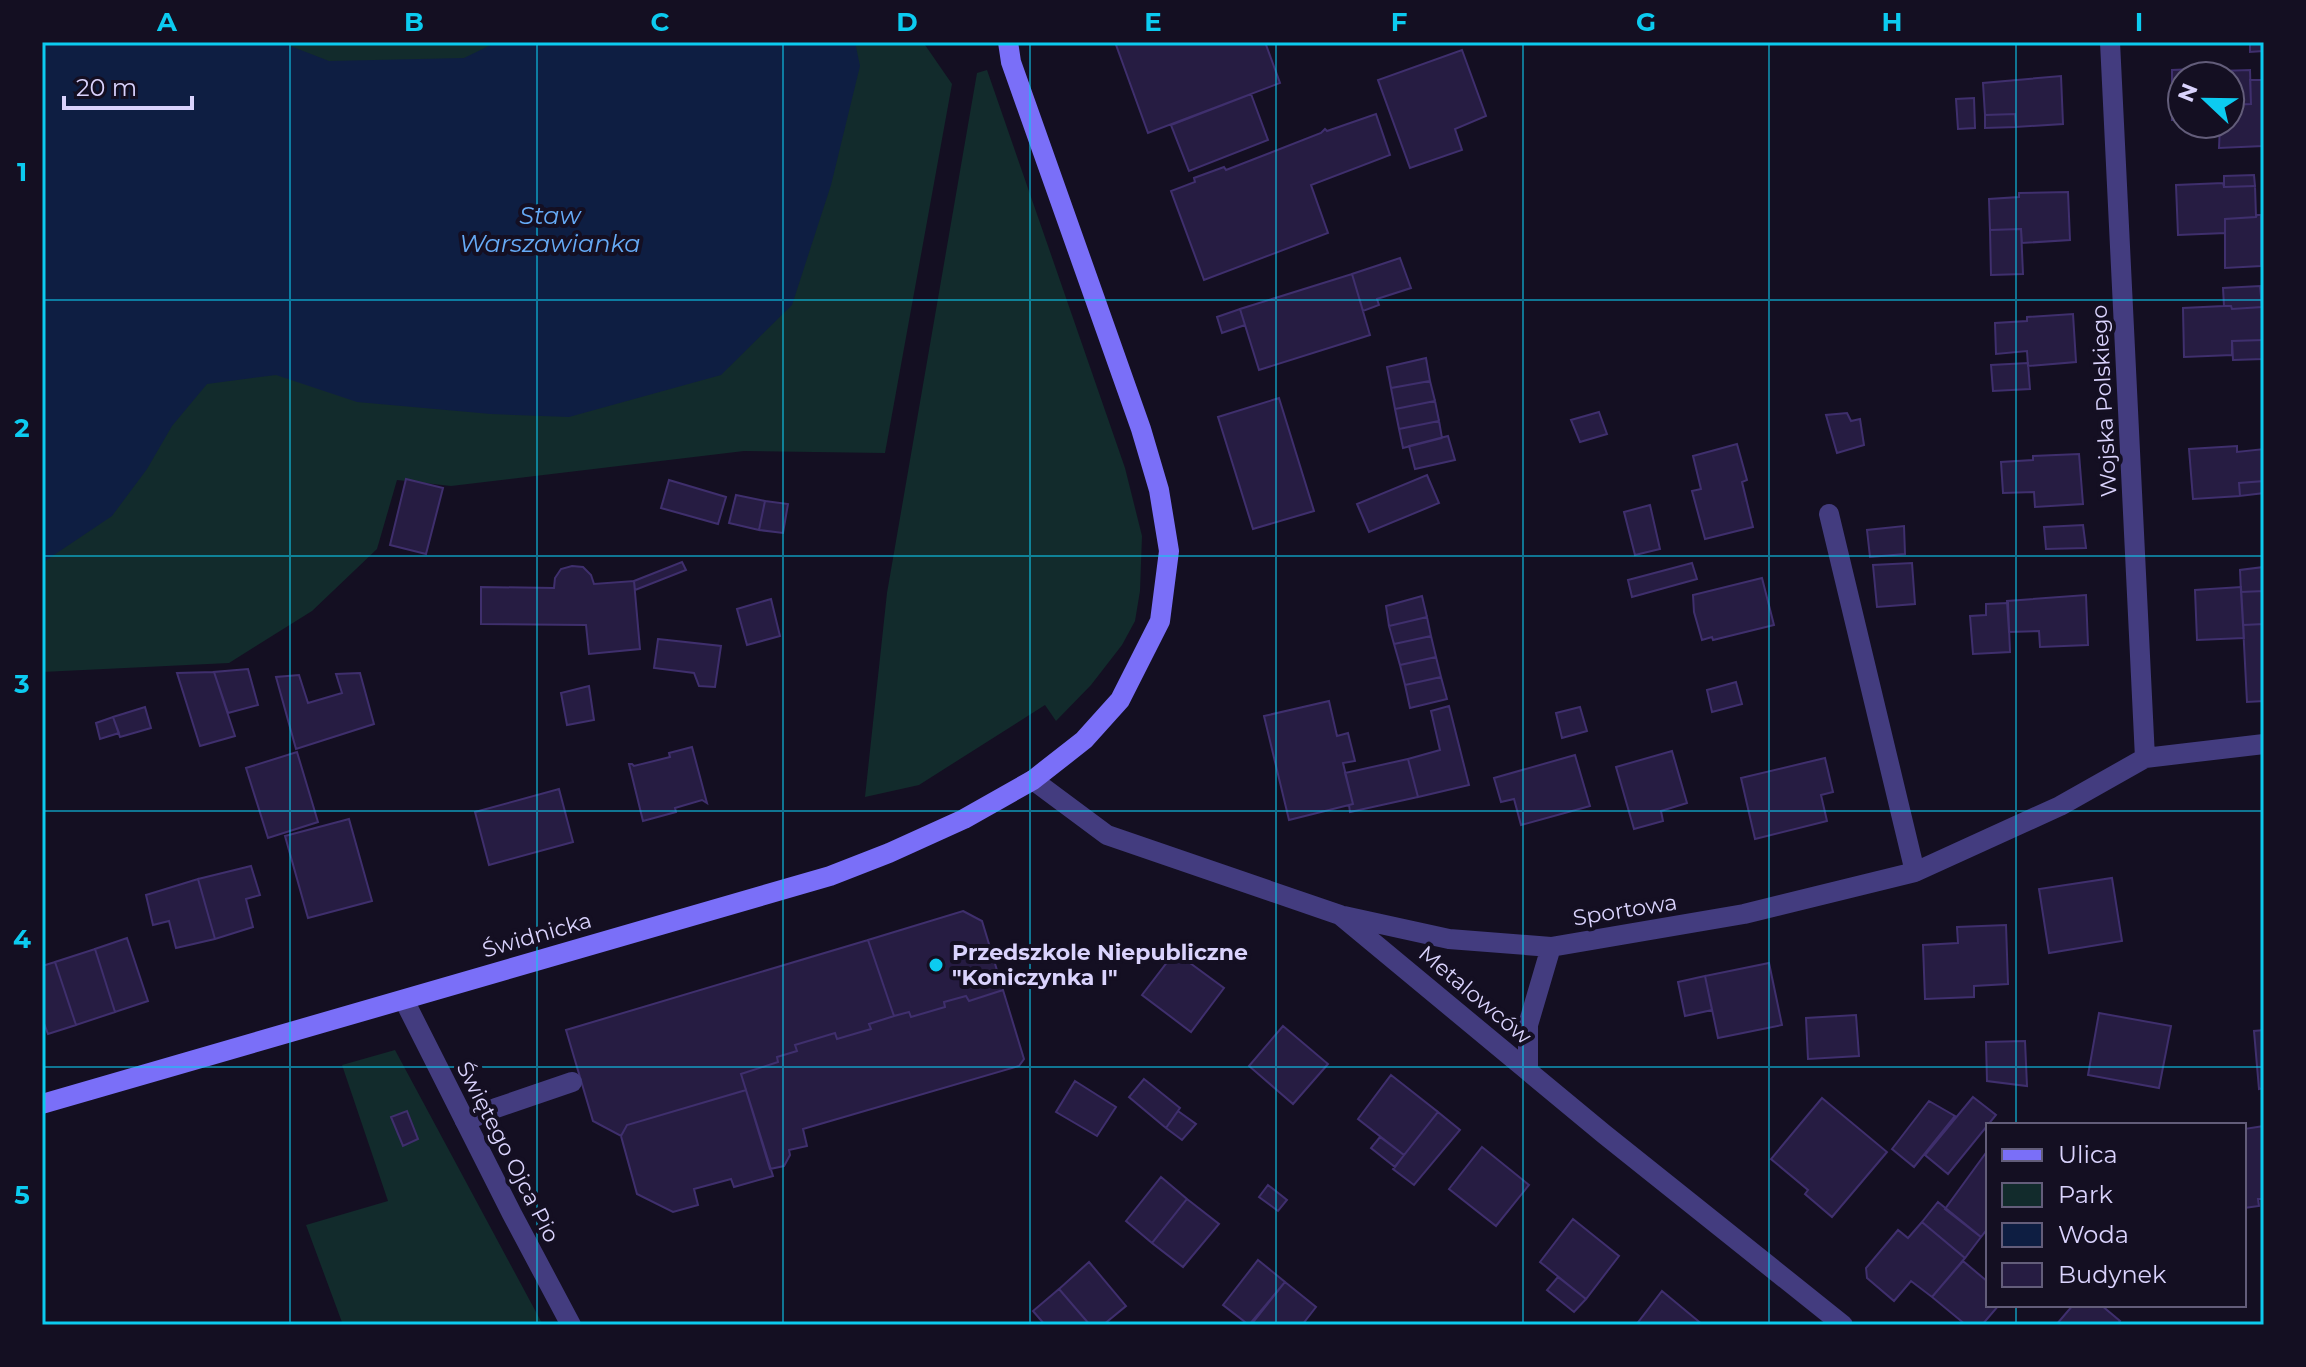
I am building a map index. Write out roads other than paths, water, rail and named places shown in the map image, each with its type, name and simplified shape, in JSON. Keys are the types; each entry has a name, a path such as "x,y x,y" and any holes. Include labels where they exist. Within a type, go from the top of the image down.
{"street":[{"name":"Świdnicka","path":"42,1104 830,876 964,819 1033,780 1084,740 1120,700 1160,621 1169,551 1159,490 1141,429 1011,62 1008,42"},
{"name":"Wojska Polskiego","path":"2110,42 2145,758"},
{"path":"1829,514 1915,872"},
{"name":"Sportowa","path":"1340,915 1449,939 1551,947 1744,914 1915,872 2060,806 2145,758 2264,744"},
{"name":"Metalowców","path":"1033,780 1107,835 1340,915 1843,1325"},
{"path":"1528,1070 1528,1025 1551,947"},
{"name":"Świętego Ojca Pio","path":"404,1000 571,1325"},
{"path":"465,1121 572,1082"}],"water":[{"name":"Staw Warszawianka","path":"42,42 280,42 329,61 464,58 497,42 855,42 860,66 831,185 792,305 721,375 569,417 491,414 357,402 276,375 207,384 172,426 147,469 112,516 42,563"}],"place":[{"name":"Przedszkole Niepubliczne \"Koniczynka I\"","path":"936,965"}]}
